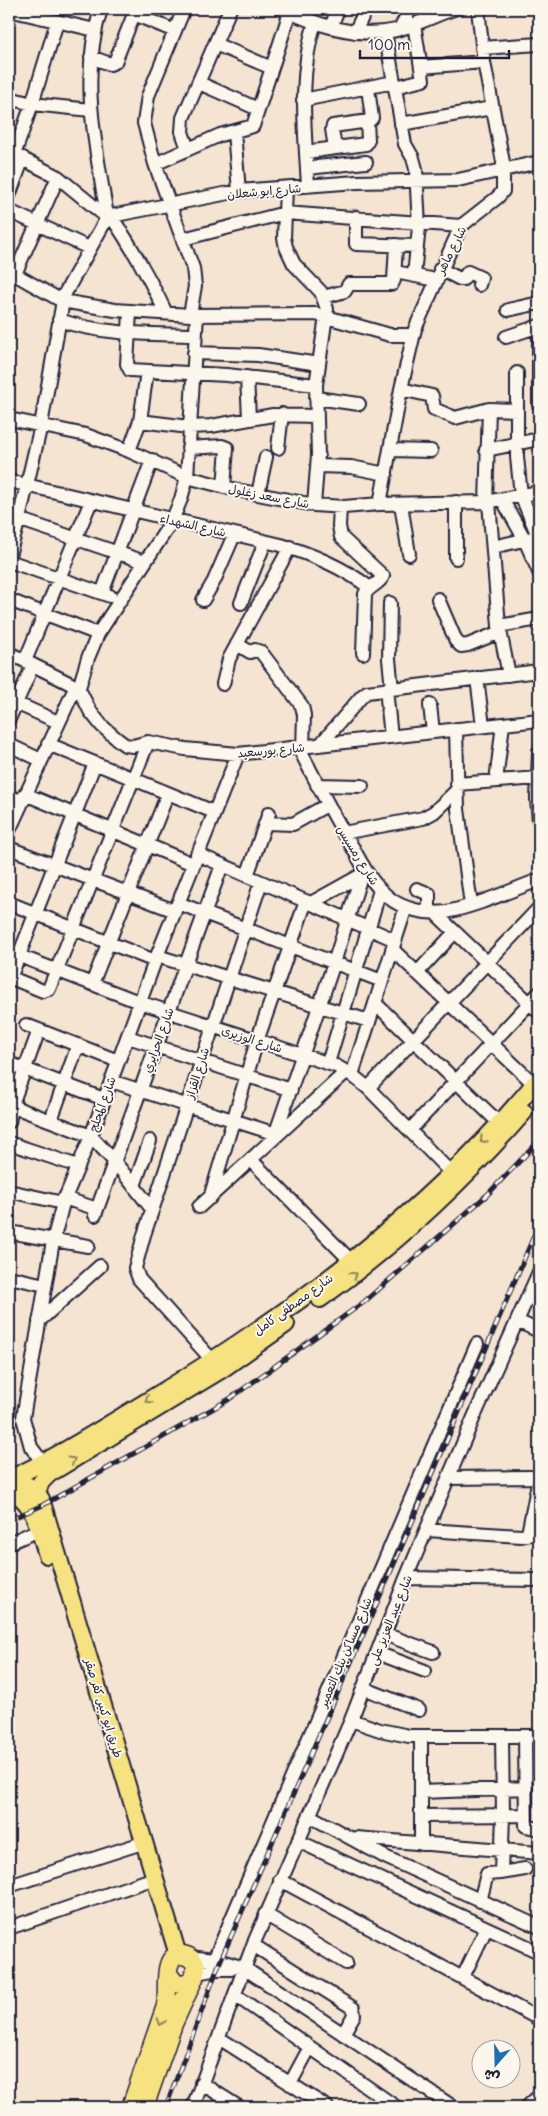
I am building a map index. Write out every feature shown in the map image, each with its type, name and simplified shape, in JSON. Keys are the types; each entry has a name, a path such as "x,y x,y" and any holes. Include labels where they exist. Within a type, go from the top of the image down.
{"highway":[{"name":"طريق ابو كبير, كفر صقر","path":"131,2107 166,2006 183,1967"},
{"path":"144,2107 173,2024 183,1967"}],"main road":[{"name":"شارع مصطفى كامل","path":"37,1492 41,1482 49,1474 221,1370 366,1267 456,1177 499,1123 538,1085"},
{"name":"شارع مصطفى كامل","path":"9,1480 43,1463 213,1361 324,1283 495,1145 538,1085"},
{"path":"9,1480 24,1483 37,1492"},
{"name":"طريق ابو كبير, كفر صقر","path":"9,1491 20,1496 27,1503 39,1530 146,1881 183,1967"},
{"name":"طريق ابو كبير, كفر صقر","path":"37,1492 43,1505 183,1967"}],"street":[{"path":"9,555 14,518 27,486 41,425 62,301 66,290 108,216 90,110 91,57 95,30 101,9"},
{"path":"9,831 58,722 76,689 98,634 119,599 172,521 187,477 196,335 194,277 145,132 144,114 148,96 184,9"},
{"path":"188,149 182,132 182,125 230,9"},
{"path":"331,27 338,9"},
{"path":"356,32 366,9"},
{"path":"304,100 368,88 422,81 421,67 408,25 410,9"},
{"path":"155,164 220,135 253,126 290,11 331,27 356,32 385,32 453,9"},
{"name":"شارع ماهر","path":"380,504 401,389 413,336 438,274 461,226 501,194 502,152 484,62 478,9"},
{"path":"9,10 42,12 57,22 95,30"},
{"path":"91,57 110,64 115,62 135,12 175,31"},
{"path":"9,196 15,155 57,22"},
{"path":"308,186 304,100 306,54 315,22"},
{"path":"385,32 401,124 407,150 415,163 419,222 414,276"},
{"path":"215,44 272,68"},
{"path":"482,48 539,44"},
{"path":"421,67 484,62"},
{"path":"199,82 258,109"},
{"path":"335,148 333,126 371,120 373,116 368,88"},
{"path":"9,98 32,104 90,110"},
{"path":"401,124 492,108"},
{"path":"306,152 366,144 368,140 367,121"},
{"path":"234,132 239,191"},
{"path":"15,155 58,177 108,216 137,256 166,313"},
{"path":"307,168 366,162"},
{"name":"شارع ابو شعلان","path":"108,216 239,191 469,179 539,162"},
{"path":"58,177 11,274 52,297 62,301 130,312 240,316 306,314 390,335 413,336"},
{"path":"286,188 284,238 289,256 324,297 326,318 316,385 318,466 314,505"},
{"path":"9,211 89,248"},
{"path":"182,239 285,213 461,226"},
{"path":"356,218 355,243 417,246"},
{"path":"324,297 345,291 349,284 390,285 394,283 396,245"},
{"path":"395,272 414,276 438,274 460,280 468,272 480,276 479,285"},
{"path":"508,310 538,304 539,320"},
{"path":"130,312 127,366 130,370 247,377 316,385"},
{"path":"59,320 78,326 129,333 196,335"},
{"path":"506,337 539,326"},
{"path":"539,332 539,405"},
{"path":"194,353 258,355 319,364"},
{"path":"129,450 140,421 147,371"},
{"path":"493,547 539,536 520,496 517,444 517,373"},
{"path":"247,377 249,418"},
{"path":"401,389 432,396 434,410 452,418 489,409 517,410"},
{"path":"316,398 358,404"},
{"path":"489,409 486,450 488,502 499,629 509,675"},
{"path":"140,421 189,428 282,414 316,416"},
{"path":"278,448 282,414"},
{"name":"شارع سعد زغلول","path":"9,419 86,436 129,450 187,477 224,487 314,505 340,507 380,504 488,502 539,492"},
{"path":"486,450 539,438"},
{"path":"188,448 226,446 228,450 224,487"},
{"path":"390,450 431,451"},
{"path":"258,494 266,457"},
{"path":"102,593 152,460"},
{"path":"318,466 351,467 386,474"},
{"name":"شارع الشهداء","path":"9,481 133,512 290,547 345,570 370,588"},
{"path":"502,499 525,540 539,572"},
{"path":"9,719 12,701 29,663 45,614 91,501"},
{"path":"456,502 456,558"},
{"path":"401,504 409,554"},
{"path":"340,507 338,526 341,537 383,574 382,580 365,594 363,653"},
{"path":"14,518 144,562"},
{"path":"204,600 234,535"},
{"path":"241,603 265,542"},
{"path":"224,684 227,665 237,644 290,547"},
{"path":"9,561 119,599"},
{"path":"438,599 456,641 461,646 468,646 499,629 539,619"},
{"path":"9,600 98,634"},
{"path":"390,603 389,689 392,737"},
{"path":"237,644 250,652 255,650 261,652 299,702 304,715 301,748"},
{"name":"شارع بورسعيد","path":"9,653 76,689 102,726 126,745 133,746 148,742 185,749 238,754 539,720"},
{"path":"320,745 367,692 539,671"},
{"path":"478,678 483,726"},
{"path":"12,701 58,722"},
{"path":"430,705 433,732"},
{"path":"496,781 503,724"},
{"path":"456,729 457,787 471,904"},
{"path":"95,764 36,914 14,954 9,977 45,991 49,989 148,742"},
{"path":"48,744 214,812"},
{"path":"9,745 41,760"},
{"name":"شارع رمسيس","path":"301,748 317,785 364,874 390,899 406,907 432,912 444,912 539,880"},
{"path":"539,752 539,821"},
{"name":"شارع المحلج","path":"43,1463 31,1447 23,1418 53,1241 63,1201 91,1136 176,907 238,754"},
{"path":"344,833 423,818 434,812 457,787 538,776"},
{"path":"317,785 362,786"},
{"path":"92,984 168,793"},
{"path":"9,796 24,798 75,815 147,845 222,865 369,928 394,945 417,973 538,1085"},
{"path":"246,876 268,818 293,824 327,805"},
{"path":"9,848 128,893 205,913 382,981"},
{"name":"شارع الحرايري","path":"63,1201 96,1212 222,865"},
{"path":"210,1198 257,1041 290,946 308,902 364,874"},
{"path":"275,1136 320,1006 347,919 364,874"},
{"name":"شارع القزاز","path":"213,1361 139,1279 135,1271 135,1265 186,1105 261,882"},
{"path":"417,889 429,894 432,912 539,1012"},
{"path":"328,1063 380,890"},
{"path":"9,904 156,959 186,965 370,1021"},
{"path":"199,1208 275,1136 349,1074 370,1021 406,907"},
{"path":"368,1088 539,908"},
{"path":"417,973 455,932"},
{"name":"شارع الوزيرى","path":"14,954 212,1027 328,1063 349,1074 368,1088 456,1177"},
{"path":"410,1130 539,993"},
{"path":"375,1003 499,1123"},
{"path":"26,1025 118,1061"},
{"path":"9,1122 10,1106 20,1067 39,1030"},
{"path":"128,1037 291,1090"},
{"path":"51,1120 78,1046"},
{"path":"20,1067 104,1099"},
{"path":"111,1081 233,1120 275,1136"},
{"path":"10,1106 91,1136 114,1161 152,1209"},
{"path":"134,1186 150,1141"},
{"path":"9,1144 78,1166"},
{"path":"251,1160 351,1261"},
{"path":"9,1191 63,1201"},
{"path":"9,1232 88,1246"},
{"path":"39,1321 100,1266"},
{"path":"9,1277 45,1285"},
{"name":"شارع عبد العزيز على","path":"193,2107 265,1914 351,1720 406,1578 448,1478 516,1321 537,1280"},
{"path":"516,1321 539,1331"},
{"name":"شارع مساكن بنك التعمير","path":"214,1960 477,1344"},
{"path":"427,1530 518,1536 534,1534 538,1483 536,1478 448,1478"},
{"path":"9,1543 39,1530"},
{"path":"406,1578 539,1580"},
{"path":"384,1634 433,1652"},
{"path":"377,1653 426,1671"},
{"path":"363,1688 419,1710"},
{"path":"351,1720 394,1733 421,1736 539,1736"},
{"path":"421,1736 421,1844"},
{"path":"501,1873 503,1815 502,1736"},
{"path":"525,1736 526,1826 534,1828"},
{"path":"421,1792 526,1788"},
{"path":"421,1816 503,1815 526,1809 539,1802"},
{"path":"310,1816 480,1901 539,1927"},
{"path":"351,1838 539,1853"},
{"path":"298,1841 539,1952"},
{"path":"9,1886 136,1845"},
{"path":"480,1901 486,1875 489,1873 525,1869"},
{"path":"280,1880 539,2019"},
{"path":"9,1928 146,1881"},
{"path":"265,1914 346,1963"},
{"path":"463,1977 486,1929"},
{"path":"253,1944 353,2008 354,2015 343,2034"},
{"path":"183,1967 214,1960 244,1968 453,2107"},
{"path":"183,1967 244,1968"},
{"path":"235,1995 396,2107"},
{"path":"219,2038 327,2107"},
{"path":"290,2084 310,2047"},
{"path":"201,2083 239,2107"},
{"path":"527,2107 539,2096"}],"railway":[{"path":"9,1520 43,1505 228,1400 364,1302 487,1195 539,1141"},
{"path":"166,2107 219,1964 404,1541 539,1224"}]}
